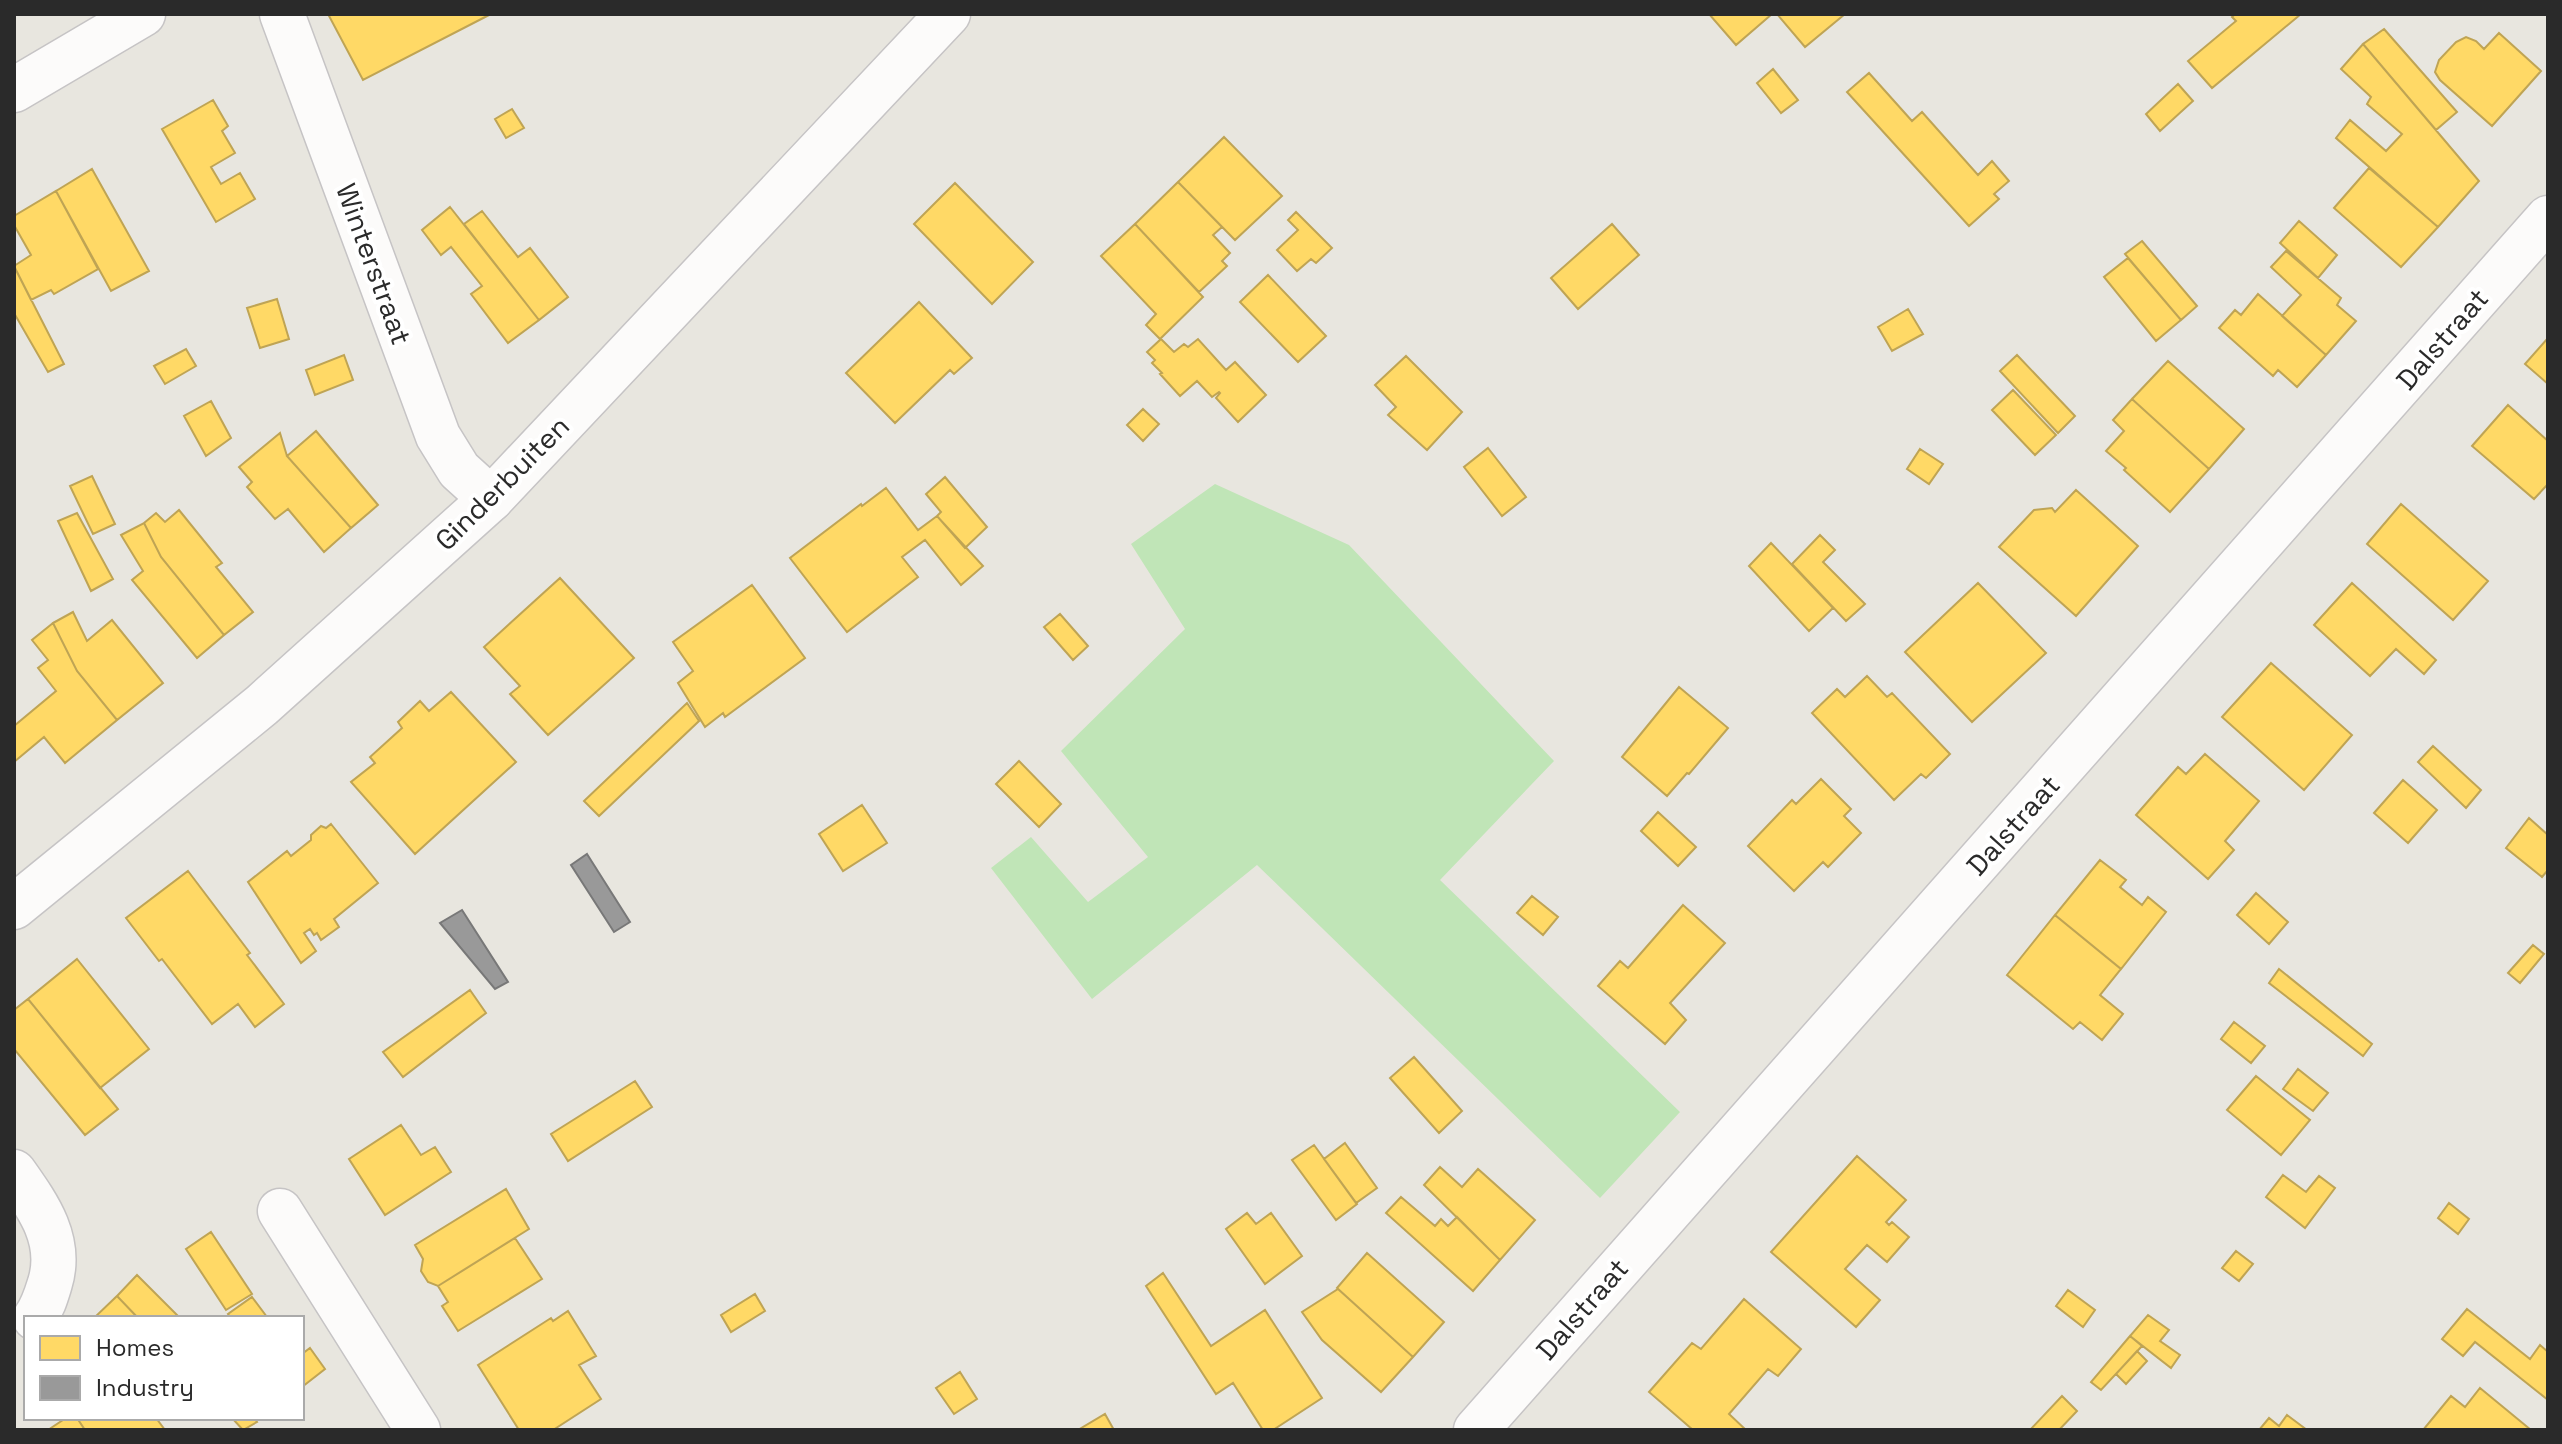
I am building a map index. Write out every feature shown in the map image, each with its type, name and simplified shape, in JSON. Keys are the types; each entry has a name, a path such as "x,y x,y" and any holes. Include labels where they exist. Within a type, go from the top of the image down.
{"street":[{"path":"14,90 143,14"},
{"name":"Winterstraat","path":"282,14 438,436 459,470 491,499"},
{"name":"Ginderbuiten","path":"14,907 262,705 491,499 948,14"},
{"name":"Dalstraat","path":"1476,1430 2548,218"},
{"path":"14,1172 39,1208 49,1229 55,1258 42,1308 36,1316"},
{"path":"280,1211 418,1430"}],"green space":[{"path":"1215,484 1349,545 1554,761 1440,880 1680,1112 1600,1198 1257,865 1092,999 991,868 1031,837 1088,902 1148,857 1061,751 1185,629 1131,544"}],"building: Homes":[{"path":"328,14 491,14 363,80"},
{"path":"1709,14 1772,14 1736,45"},
{"path":"1777,14 1845,14 1805,47"},
{"path":"2235,14 2301,14 2212,88 2188,61 2236,21 2232,17"},
{"path":"2384,29 2457,112 2436,130 2363,44"},
{"path":"2499,33 2541,71 2492,126 2435,72 2439,60 2456,42 2466,37 2484,49"},
{"path":"2363,44 2479,181 2438,227 2336,138 2350,120 2386,151 2402,134 2367,104 2371,97 2341,69"},
{"path":"1773,69 1798,100 1781,113 1757,83"},
{"path":"1869,73 1912,121 1922,112 1978,175 1992,161 2009,181 1994,194 1999,199 1969,226 1847,92"},
{"path":"2178,84 2193,101 2160,131 2146,114"},
{"path":"213,100 228,126 222,131 235,153 211,167 221,184 240,173 255,199 216,222 162,129"},
{"path":"512,109 524,128 506,138 495,119"},
{"path":"1224,137 1282,196 1235,240 1178,182"},
{"path":"2369,168 2438,227 2401,267 2334,208"},
{"path":"92,169 149,271 111,291 56,191"},
{"path":"1178,182 1222,227 1213,235 1230,253 1222,261 1227,266 1199,292 1135,224"},
{"path":"955,183 1033,262 992,304 914,224"},
{"path":"56,191 98,269 54,294 51,290 31,300 14,266 31,255 14,225 14,216"},
{"path":"450,207 539,320 508,343 471,294 482,286 451,247 441,255 422,230"},
{"path":"482,211 518,257 530,248 568,297 539,320 464,224"},
{"path":"1296,212 1332,248 1316,263 1311,259 1297,271 1277,250 1298,230 1288,220"},
{"path":"2299,221 2337,255 2318,278 2280,243"},
{"path":"1135,224 1203,297 1160,339 1146,325 1156,314 1101,256"},
{"path":"1612,224 1639,255 1578,309 1551,278"},
{"path":"2142,241 2197,306 2181,320 2125,254"},
{"path":"2286,251 2341,298 2337,305 2356,321 2326,355 2282,316 2301,295 2271,267"},
{"path":"2128,258 2181,320 2156,341 2104,277"},
{"path":"14,266 64,364 48,372 14,313"},
{"path":"1268,275 1326,336 1298,362 1240,302"},
{"path":"2258,294 2326,355 2297,387 2278,370 2273,376 2219,328 2235,310 2241,315"},
{"path":"277,299 289,339 260,348 247,308"},
{"path":"919,302 972,358 954,374 950,370 895,423 846,373"},
{"path":"1908,309 1923,334 1892,351 1878,327"},
{"path":"2548,338 2548,384 2525,364"},
{"path":"1161,339 1174,352 1198,339 1226,370 1235,362 1266,395 1238,422 1216,398 1219,392 1212,397 1197,381 1180,396 1160,374 1152,363 1155,360 1147,352"},
{"path":"186,349 196,366 165,384 154,366"},
{"path":"344,355 353,380 315,395 306,370"},
{"path":"2017,355 2075,416 2058,433 2000,371"},
{"path":"1406,356 1462,412 1427,450 1388,415 1396,407 1375,385"},
{"path":"2168,361 2244,429 2209,469 2132,399"},
{"path":"2013,390 2056,435 2035,455 1992,410"},
{"path":"2132,399 2209,469 2170,512 2106,451 2124,431 2113,420"},
{"path":"211,401 231,438 206,456 184,416"},
{"path":"2508,405 2548,441 2548,484 2534,499 2472,446"},
{"path":"1143,409 1159,424 1143,441 1127,425"},
{"path":"316,431 378,505 351,528 287,456"},
{"path":"280,433 287,456 351,528 324,552 288,509 275,519 247,487 252,482 239,467"},
{"path":"1488,448 1526,497 1502,516 1464,467"},
{"path":"1920,449 1943,464 1929,484 1907,469"},
{"path":"92,476 115,524 93,534 70,486"},
{"path":"945,477 987,527 965,548 937,516 941,512 926,494"},
{"path":"886,488 918,530 937,516 983,566 961,585 925,540 902,557 918,577 847,632 790,558"},
{"path":"2076,490 2138,546 2076,616 1999,547 2034,510 2052,508 2055,512"},
{"path":"2401,504 2488,581 2453,620 2367,544"},
{"path":"179,510 222,563 216,567 253,612 224,635 161,557 144,523 156,513 165,522"},
{"path":"77,513 113,579 91,591 58,521"},
{"path":"144,523 161,557 224,635 197,658 132,580 143,571 121,535"},
{"path":"1820,535 1835,550 1823,562 1865,604 1846,621 1792,564"},
{"path":"1771,543 1833,608 1809,631 1749,566"},
{"path":"560,578 634,658 548,735 510,694 520,686 484,647"},
{"path":"1978,583 2046,653 1972,722 1905,652"},
{"path":"2352,583 2436,660 2424,674 2396,649 2370,676 2314,625"},
{"path":"752,585 805,658 725,717 723,713 705,727 678,683 693,671 673,642"},
{"path":"73,612 87,641 112,620 163,683 117,720 77,671 53,623"},
{"path":"1060,614 1088,646 1073,660 1044,627"},
{"path":"53,623 77,671 117,720 65,763 44,737 14,762 14,726 56,691 38,668 48,660 32,640"},
{"path":"2271,663 2352,735 2304,790 2222,717"},
{"path":"1867,676 1887,697 1892,693 1950,754 1926,778 1921,774 1894,800 1812,713 1837,689 1845,697"},
{"path":"1679,687 1728,728 1667,796 1622,757"},
{"path":"451,692 516,762 415,854 351,782 375,763 370,757 402,728 398,722 420,701 429,711"},
{"path":"687,703 699,721 599,816 584,801"},
{"path":"2433,746 2481,790 2466,808 2418,762"},
{"path":"2205,754 2259,801 2225,841 2234,850 2208,879 2136,815 2178,767 2186,774"},
{"path":"1019,761 1061,804 1039,827 996,784"},
{"path":"1821,779 1851,809 1844,816 1861,833 1828,867 1823,862 1794,891 1748,846 1792,800 1796,804"},
{"path":"2403,780 2437,810 2408,843 2374,813"},
{"path":"862,805 887,843 843,871 819,834"},
{"path":"1658,812 1696,847 1678,866 1641,831"},
{"path":"2529,818 2548,835 2548,870 2542,877 2506,848"},
{"path":"331,824 378,883 334,919 339,927 321,940 310,929 304,933 316,951 301,963 248,882 287,851 291,856 311,840 311,835 321,826 326,828"},
{"path":"2100,860 2126,880 2120,887 2142,905 2148,897 2166,912 2121,969 2055,915"},
{"path":"188,871 284,1004 255,1027 238,1004 212,1024 126,918"},
{"path":"2256,893 2288,922 2269,944 2237,915"},
{"path":"1532,896 1558,917 1543,935 1517,913"},
{"path":"1683,905 1725,943 1670,1003 1686,1020 1665,1044 1598,986 1620,961 1628,968"},
{"path":"2055,915 2121,969 2100,995 2123,1014 2102,1040 2080,1022 2073,1029 2007,975"},
{"path":"2533,945 2544,954 2520,983 2508,973"},
{"path":"77,959 149,1049 100,1088 28,999"},
{"path":"2279,969 2372,1044 2363,1056 2269,983"},
{"path":"470,990 486,1013 403,1077 383,1052"},
{"path":"28,999 118,1109 85,1135 14,1049 14,1010"},
{"path":"2234,1022 2265,1046 2251,1063 2221,1039"},
{"path":"1414,1057 1462,1111 1439,1133 1390,1078"},
{"path":"2298,1069 2328,1093 2313,1111 2283,1089"},
{"path":"2256,1076 2310,1120 2281,1155 2227,1110"},
{"path":"635,1081 652,1107 568,1161 551,1134"},
{"path":"401,1125 421,1155 435,1147 451,1172 385,1215 349,1159"},
{"path":"1345,1143 1377,1188 1356,1203 1324,1159"},
{"path":"1314,1145 1357,1204 1336,1220 1292,1160"},
{"path":"1857,1156 1906,1200 1886,1222 1889,1225 1892,1222 1909,1237 1887,1262 1867,1245 1845,1269 1880,1300 1856,1327 1771,1252"},
{"path":"1440,1167 1462,1187 1478,1169 1535,1220 1500,1260 1424,1185"},
{"path":"2283,1175 2306,1192 2319,1176 2335,1188 2305,1228 2266,1197"},
{"path":"506,1189 529,1229 438,1286 428,1282 421,1271 423,1259 415,1245"},
{"path":"1401,1197 1435,1226 1441,1219 1448,1226 1457,1217 1500,1260 1473,1291 1386,1213"},
{"path":"2449,1203 2469,1219 2458,1234 2438,1218"},
{"path":"1247,1213 1256,1224 1271,1213 1302,1256 1265,1284 1226,1229"},
{"path":"211,1232 252,1294 226,1310 186,1249"},
{"path":"515,1238 542,1279 458,1331 442,1306 448,1302 438,1286"},
{"path":"2236,1251 2253,1264 2239,1281 2222,1268"},
{"path":"1367,1253 1444,1322 1413,1357 1337,1288"},
{"path":"1163,1273 1211,1346 1265,1310 1322,1398 1273,1430 1263,1430 1233,1383 1216,1394 1146,1286"},
{"path":"137,1275 178,1316 136,1316 117,1296"},
{"path":"1338,1289 1413,1357 1381,1392 1322,1340 1302,1312"},
{"path":"2068,1290 2095,1310 2083,1327 2056,1306"},
{"path":"755,1294 765,1311 731,1332 721,1315"},
{"path":"117,1296 136,1316 96,1316"},
{"path":"252,1297 266,1316 230,1316 228,1314"},
{"path":"1744,1299 1801,1349 1778,1376 1768,1369 1729,1414 1746,1430 1693,1430 1649,1392 1692,1343 1701,1349"},
{"path":"2467,1309 2530,1359 2540,1345 2548,1352 2548,1400 2475,1342 2463,1356 2442,1339"},
{"path":"568,1311 596,1356 579,1365 601,1399 553,1430 519,1430 478,1365 551,1318 553,1321"},
{"path":"2148,1315 2169,1330 2160,1341 2180,1355 2171,1368 2130,1336"},
{"path":"2130,1336 2142,1346 2101,1390 2091,1382"},
{"path":"310,1348 325,1369 304,1385 304,1352"},
{"path":"2137,1351 2147,1361 2126,1384 2116,1374"},
{"path":"960,1372 977,1399 954,1414 936,1388"},
{"path":"2480,1388 2531,1430 2423,1430 2451,1396 2465,1407"},
{"path":"2062,1396 2077,1411 2059,1430 2030,1430"},
{"path":"1105,1414 1114,1430 1078,1430"},
{"path":"2287,1415 2307,1430 2259,1430 2269,1418 2279,1426"},
{"path":"63,1420 78,1420 85,1430 48,1430"},
{"path":"78,1420 158,1420 165,1430 85,1430"},
{"path":"234,1420 257,1422 243,1430"}],"building: Industry":[{"path":"587,854 630,922 614,932 571,865"},
{"path":"462,910 508,982 495,989 440,923"}]}
